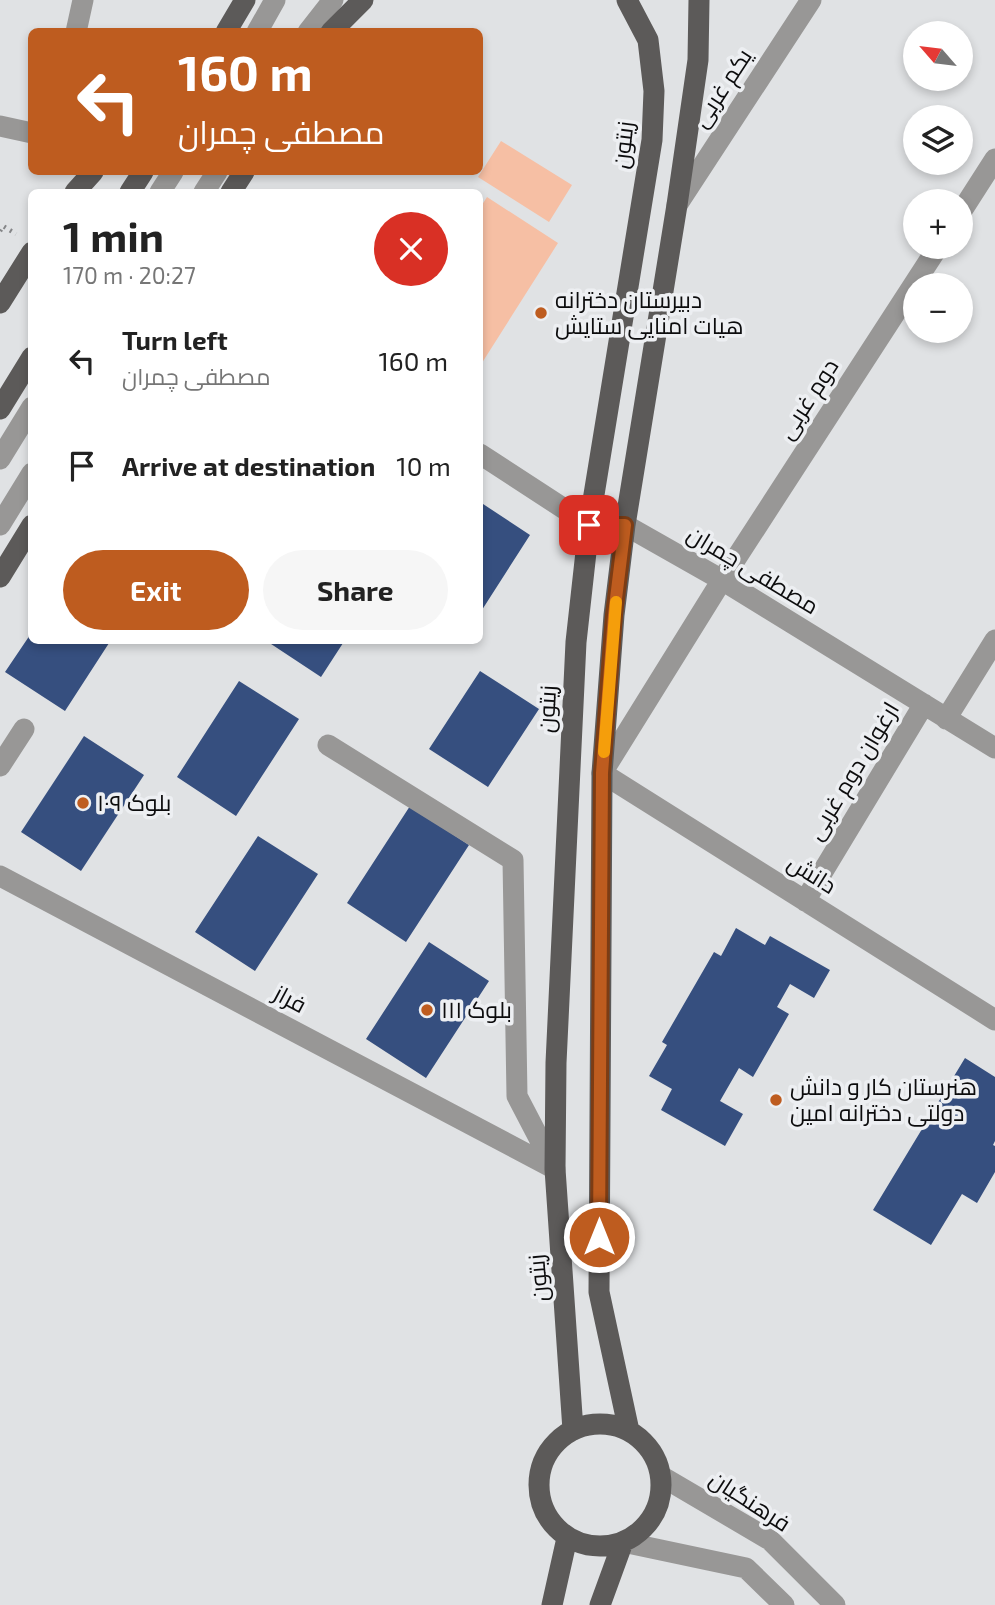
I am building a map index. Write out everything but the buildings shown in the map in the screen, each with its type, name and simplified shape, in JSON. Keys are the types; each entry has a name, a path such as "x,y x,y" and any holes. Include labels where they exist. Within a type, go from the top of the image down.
{"main road":[{"path":"228,28 245,0"},
{"path":"335,28 363,0"},
{"name":"زیتون","path":"573,1430 555,1169 557,1049 576,642 589,525 652,140 654,91 648,40 627,0"},
{"path":"629,1431 599,1292 602,773 614,615 625,525 698,60 699,0"},
{"path":"78,189 90,175"},
{"path":"0,303 28,258"},
{"path":"0,410 28,364"},
{"path":"0,577 28,532"},
{"path":"592,1424 611,1425 629,1431 644,1442 655,1458 661,1476 661,1496 654,1516 641,1531 624,1542 595,1546 567,1538 553,1525 544,1510 539,1491 540,1473 547,1455 558,1441 573,1430 592,1424"},
{"path":"552,1605 567,1538"},
{"path":"600,1605 624,1542"}],"street":[{"path":"77,28 83,0"},
{"path":"259,28 275,0"},
{"path":"311,28 333,0"},
{"name":"یکم غربی","path":"677,205 811,0"},
{"path":"0,126 28,132"},
{"path":"973,193 995,159"},
{"name":"دوم غربی","path":"602,773 722,580 930,259"},
{"path":"0,459 28,414"},
{"path":"483,456 589,525"},
{"path":"0,525 28,480"},
{"name":"مصطفی چمران","path":"589,525 625,525 722,580 995,748"},
{"path":"946,719 995,640"},
{"name":"ارغوان دوم غربی","path":"805,901 924,704"},
{"path":"0,766 24,729"},
{"path":"328,745 513,860 517,1096 555,1169"},
{"name":"دانش","path":"602,773 995,1020"},
{"name":"فراز","path":"0,876 555,1169"},
{"name":"فرهنگیان","path":"661,1476 769,1540 835,1605"},
{"path":"624,1542 746,1568 783,1605"}],"shaded area":[{"path":"501,141 572,185 549,222 478,177 483,175 483,169"},
{"path":"487,197 558,243 483,361 483,203"}],"slow traffic":[{"path":"604,752 616,602"}],"place":[{"name":"دبیرستان دخترانه هیات امنایی ستایش","path":"541,313"},
{"name":"بلوک ۱۰۹","path":"83,803"},
{"name":"بلوک ۱۱۱","path":"427,1010"},
{"name":"هنرستان کار و دانش دولتی دخترانه امین","path":"776,1100"}],"route":[{"path":"589,525 625,525 614,615 602,773 599,1237"}]}
